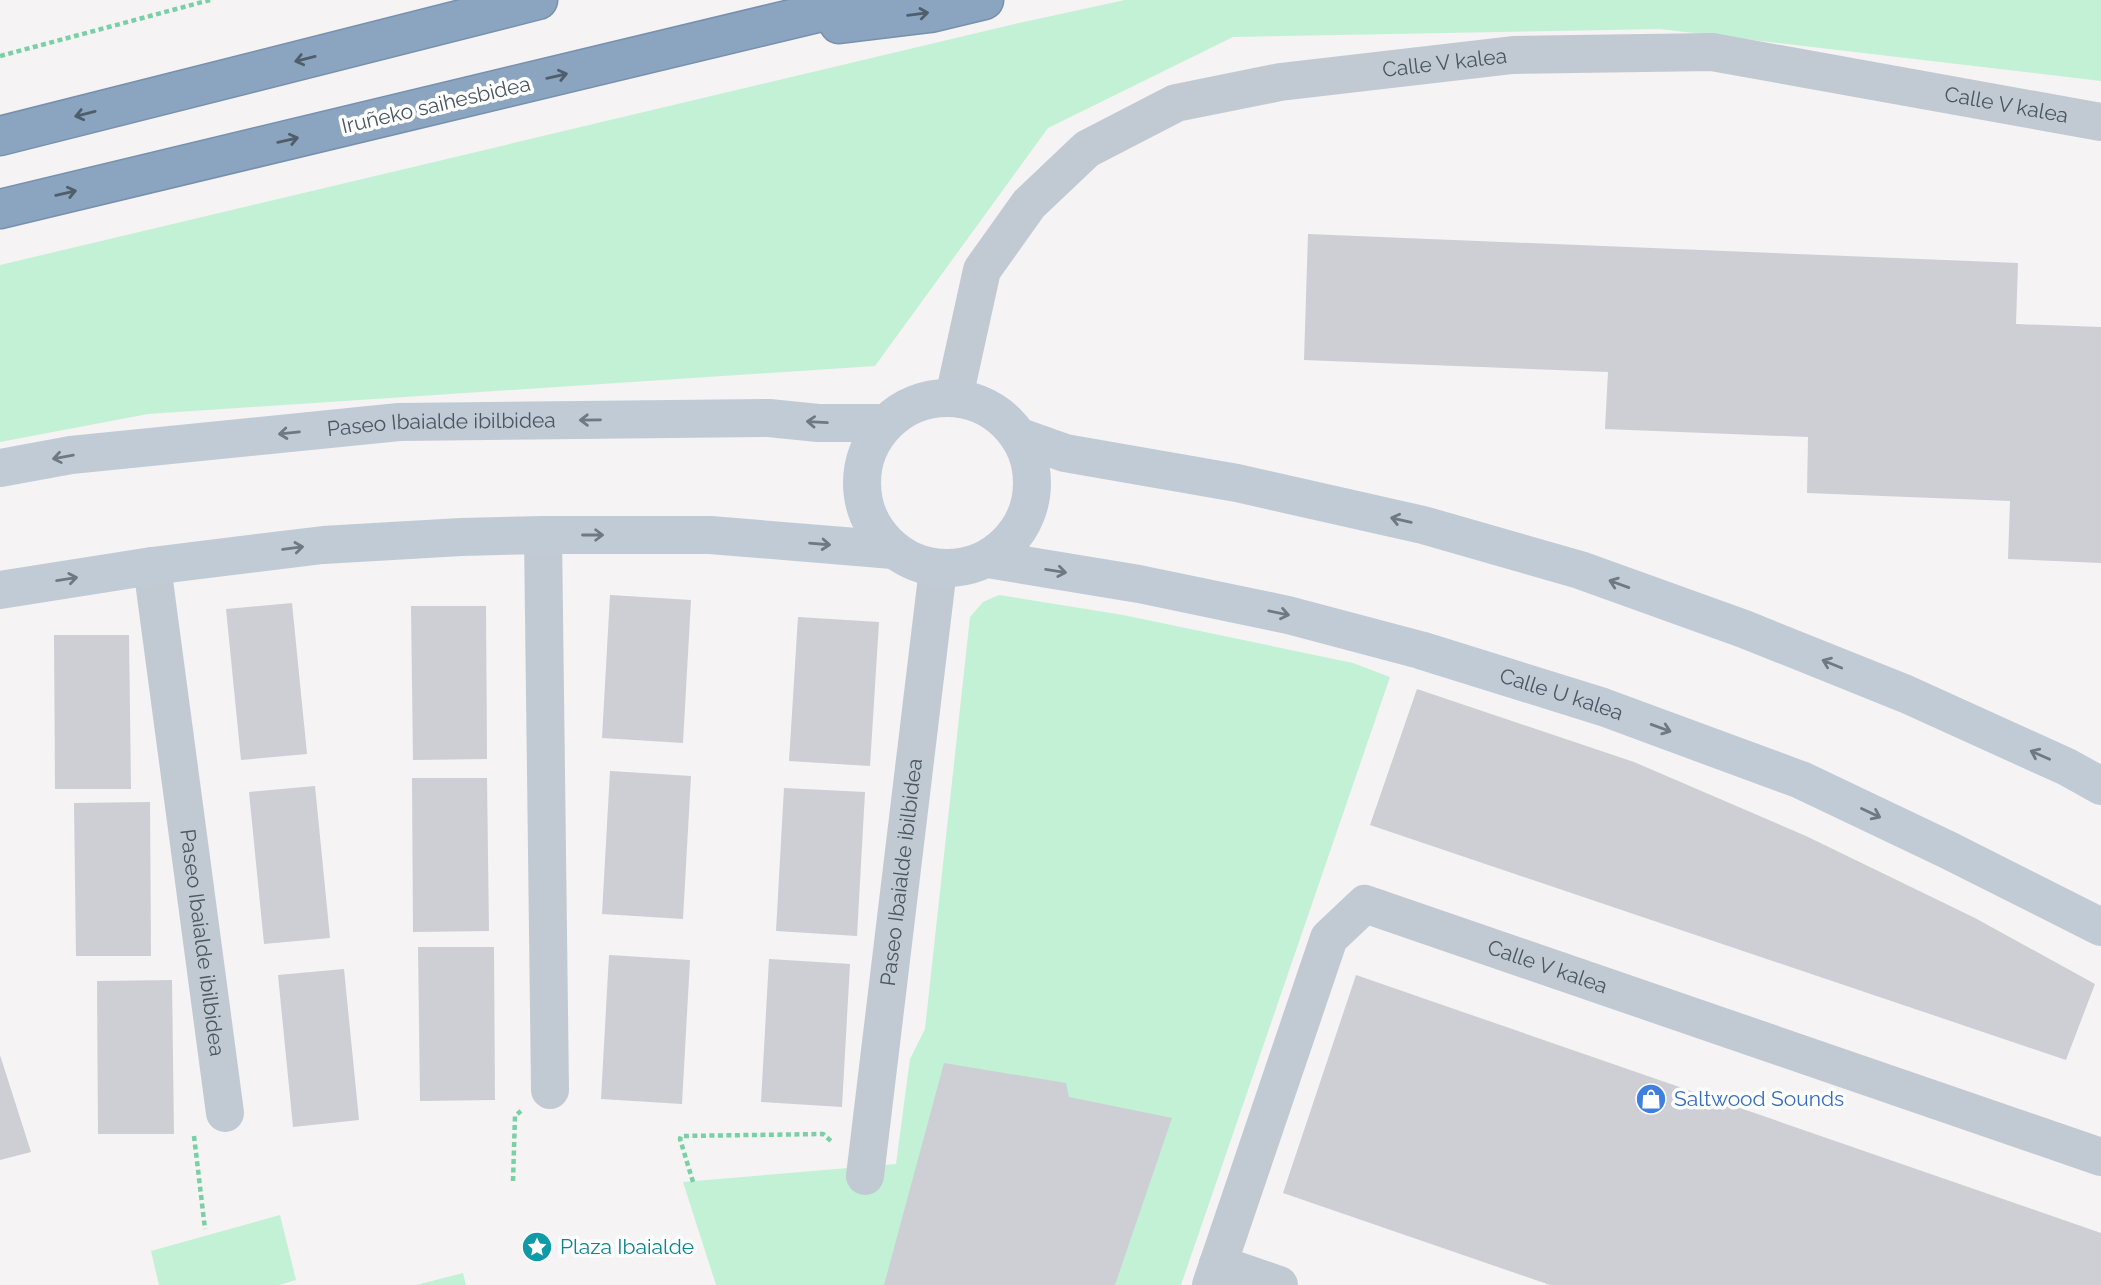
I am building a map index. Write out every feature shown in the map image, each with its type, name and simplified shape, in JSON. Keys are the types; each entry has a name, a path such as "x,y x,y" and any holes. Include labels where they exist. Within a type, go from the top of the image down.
{"highway":[{"path":"361,44 498,0"},
{"path":"0,136 538,0"},
{"name":"Iruñeko saihesbidea","path":"0,209 871,0"},
{"path":"705,41 930,13 984,0"}],"street":[{"name":"Calle V kalea","path":"954,397 982,270 1029,204 1087,149 1176,103 1280,82 1513,55 1712,52 2101,122"},
{"path":"893,550 868,519 861,482 869,446 885,423 911,405 954,397 994,412 1020,437 1065,453 1237,483 1423,525 1580,570 1744,629 1906,694 2067,767 2101,786"},
{"name":"Paseo Ibaialde ibilbidea","path":"0,468 71,455 399,422 769,418 818,423 885,423"},
{"path":"0,590 152,566 323,545 543,534 710,535 893,550 938,569 988,559 1023,524 1033,477 1020,437"},
{"path":"543,534 550,1090"},
{"name":"Calle U kalea","path":"988,559 1139,584 1288,615 1420,650 1603,707 1801,780 2101,927"},
{"name":"Paseo Ibaialde ibilbidea","path":"152,566 225,1112"},
{"name":"Paseo Ibaialde ibilbidea","path":"865,1176 938,569"},
{"name":"Calle V kalea","path":"1215,1275 1329,938 1365,904 2101,1157"},
{"path":"1215,1275 1279,1285"}],"path":[{"path":"0,56 210,0"},
{"path":"513,1181 515,1115 550,1090"},
{"path":"205,1229 193,1127 225,1112"}],"green space":[{"path":"1125,0 2101,0 2101,81 1660,29 1233,37 1048,128 875,366 148,414 0,442 0,265"},
{"path":"999,595 1123,615 1353,663 1390,677 1181,1285 716,1285 683,1182 896,1164 910,1059 925,1029 970,617 983,602"},
{"path":"280,1215 296,1280 279,1285 159,1285 151,1251"},
{"path":"463,1273 466,1285 416,1285"}],"building":[{"path":"1308,234 2018,263 2016,324 2101,327 2101,563 2008,559 2010,501 1807,493 1808,437 1605,429 1608,372 1304,360"},
{"path":"610,595 691,600 683,743 602,738"},
{"path":"292,603 307,754 241,760 226,609"},
{"path":"411,606 486,606 487,759 413,760"},
{"path":"798,617 879,622 870,766 789,761"},
{"path":"54,635 129,635 131,789 55,789"},
{"path":"1417,689 1634,762 1806,836 1975,918 2095,984 2066,1060 1370,825"},
{"path":"610,771 691,776 683,919 602,914"},
{"path":"412,778 487,778 489,931 413,932"},
{"path":"315,786 330,938 264,944 249,792"},
{"path":"784,788 865,792 857,936 776,931"},
{"path":"150,802 151,956 76,956 74,803"},
{"path":"418,947 494,947 495,1100 420,1101"},
{"path":"609,955 690,960 682,1104 601,1099"},
{"path":"769,959 850,964 842,1107 761,1102"},
{"path":"344,969 359,1120 293,1127 278,975"},
{"path":"1356,975 2101,1233 2101,1285 1550,1285 1283,1193"},
{"path":"172,980 174,1134 98,1134 97,981"},
{"path":"0,1055 31,1152 0,1160"},
{"path":"944,1063 1066,1083 1069,1097 1172,1118 1115,1285 884,1285"}],"place":[{"name":"Saltwood Sounds","path":"1651,1099"},
{"name":"Plaza Ibaialde","path":"537,1247"}]}
